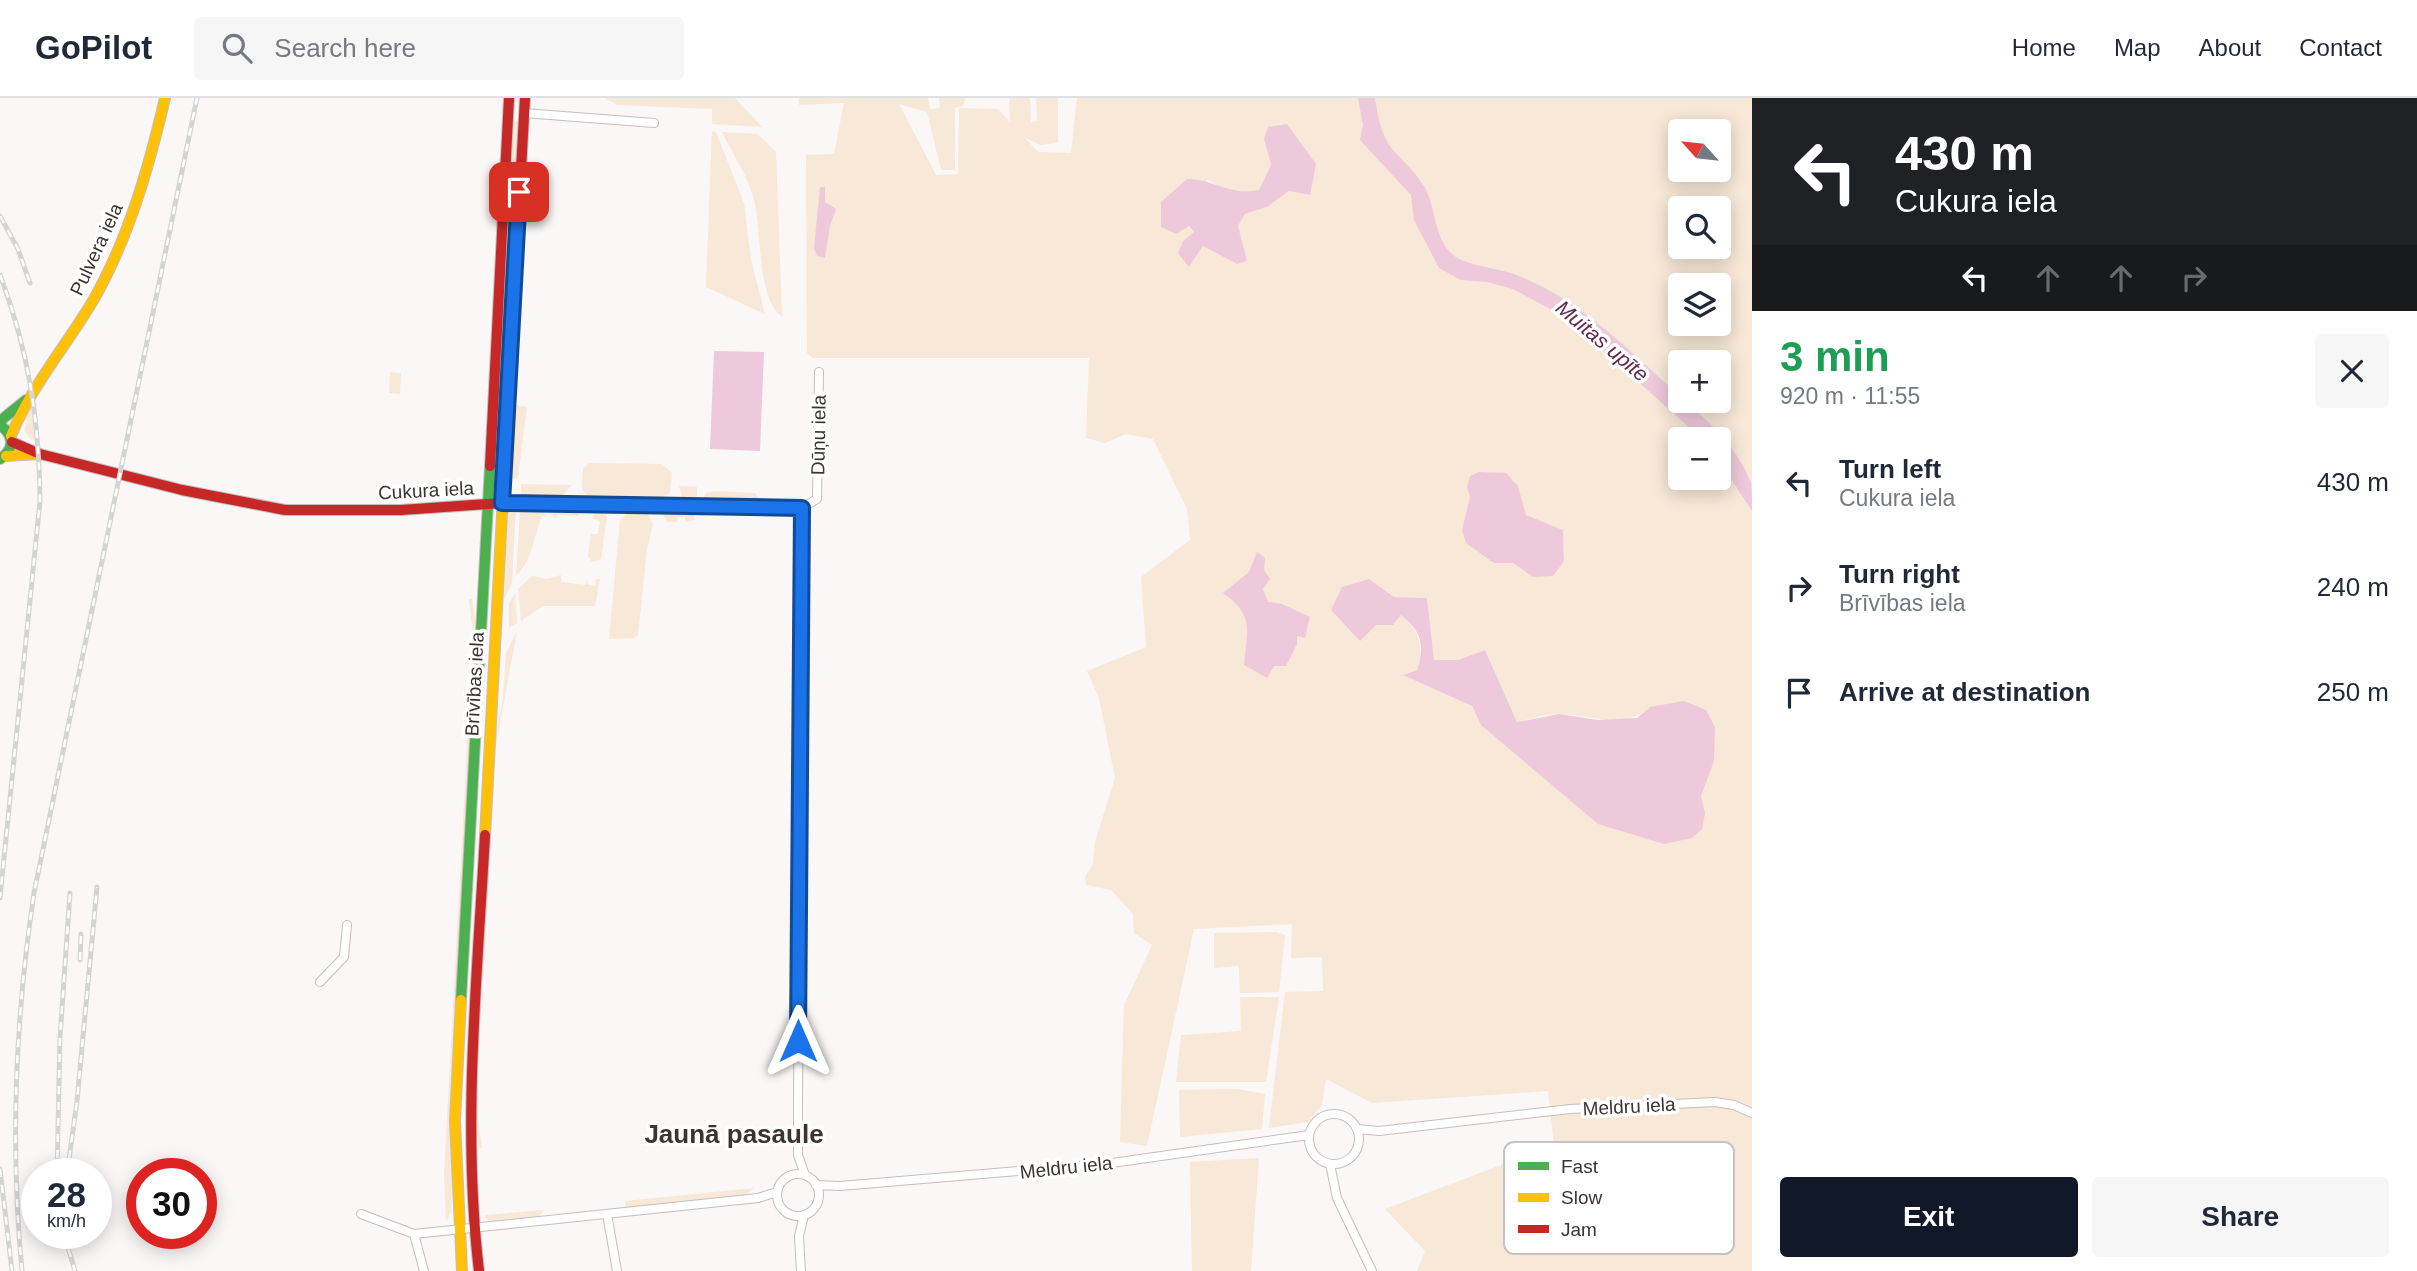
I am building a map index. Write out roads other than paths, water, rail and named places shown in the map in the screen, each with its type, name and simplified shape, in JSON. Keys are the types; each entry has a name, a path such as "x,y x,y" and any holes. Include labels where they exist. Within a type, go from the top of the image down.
{"main road":[{"name":"Pulvera iela","path":"0,423 26,400 79,323 118,251 145,177 164,98"},
{"name":"Brīvības iela","path":"462,1271 455,1121 509,98"},
{"name":"Brīvības iela","path":"479,1271 474,1228 471,1083 525,98"},
{"name":"Pulvera iela","path":"3,457 26,400"},
{"path":"0,423 12,439"},
{"name":"Cukura iela","path":"12,439 40,454 213,498 285,510 401,510 502,503"},
{"name":"Cukura iela","path":"3,457 40,454"}],"street":[{"path":"524,113 654,123"},
{"name":"Dūņu iela","path":"802,508 817,499 819,372"},
{"name":"Cukura iela","path":"502,503 802,508"},
{"path":"802,508 798,1155 801,1171 816,1185 819,1198"},
{"path":"320,982 344,957 347,925"},
{"name":"Meldru iela","path":"1379,1131 1570,1109 1715,1102 1734,1105 1752,1113"},
{"path":"1328,1115 1344,1116 1357,1129 1359,1139 1354,1155 1340,1164 1330,1164 1318,1159 1310,1146 1309,1135 1315,1123 1328,1115"},
{"path":"1357,1129 1379,1131"},
{"path":"1359,1139 1379,1131"},
{"name":"Meldru iela","path":"816,1185 840,1186 1112,1163 1309,1135"},
{"path":"1291,1139 1310,1146"},
{"path":"779,1205 777,1192 781,1183 790,1176 798,1155"},
{"path":"1330,1164 1337,1198 1372,1271"},
{"path":"1335,1184 1340,1164"},
{"path":"790,1176 804,1175"},
{"name":"Meldru iela","path":"804,1215 815,1208 819,1198 840,1186"},
{"path":"361,1214 414,1234 758,1198 777,1192"},
{"path":"758,1198 779,1205 789,1214 799,1236"},
{"path":"607,1214 617,1271"},
{"path":"789,1214 804,1215 799,1236 801,1271"},
{"path":"414,1234 425,1271"}],"water":[{"name":"Muitas upīte","path":"1358,98 1375,98 1386,140 1425,188 1441,238 1450,252 1463,261 1519,276 1564,299 1585,314 1668,385 1668,408 1556,312 1513,289 1487,282 1461,280 1439,268 1414,220 1411,195 1360,140 1363,125"},
{"path":"1287,124 1316,164 1310,195 1289,191 1267,207 1245,214 1238,226 1247,261 1237,264 1203,246 1189,267 1178,253 1183,241 1194,232 1189,226 1176,234 1161,227 1161,202 1187,179 1239,191 1259,190 1271,165 1264,139 1268,127"},
{"path":"820,187 825,187 825,202 836,209 830,226 825,258 817,256 814,248"},
{"path":"714,351 764,352 760,451 710,449"},
{"path":"1673,413 1698,413 1713,427 1689,427"},
{"path":"1731,447 1751,483 1752,511 1731,479"},
{"path":"1479,472 1506,473 1518,486 1526,515 1563,530 1564,561 1553,576 1533,577 1513,563 1494,563 1466,543 1462,530 1470,497 1467,487 1470,476"},
{"path":"1257,552 1265,558 1264,570 1270,579 1263,589 1268,602 1282,604 1310,617 1305,638 1297,636 1297,644 1286,666 1274,666 1267,678 1244,665 1247,624 1240,609 1223,593 1249,572"},
{"path":"1369,579 1394,597 1427,598 1434,660 1458,660 1485,650 1517,722 1559,714 1598,720 1637,718 1650,707 1684,701 1706,710 1715,727 1714,761 1701,796 1705,813 1702,829 1692,838 1664,844 1598,824 1481,725 1472,706 1403,675 1417,670 1421,646 1417,633 1401,615 1393,625 1376,625 1360,641 1331,610 1342,587"}],"railway":[{"path":"22,1271 16,1176 16,1082 22,988 34,893 197,98"},
{"path":"0,216 18,249 30,283"},
{"path":"0,275 18,331 31,386 40,501 0,898"},
{"path":"69,1158 97,887"},
{"path":"57,1158 60,1037 70,893"},
{"path":"80,960 81,934"},
{"path":"0,1169 12,1271"},
{"path":"68,1249 75,1271"}],"district":[{"name":"Jaunā pasaule","path":"734,1134"}]}
